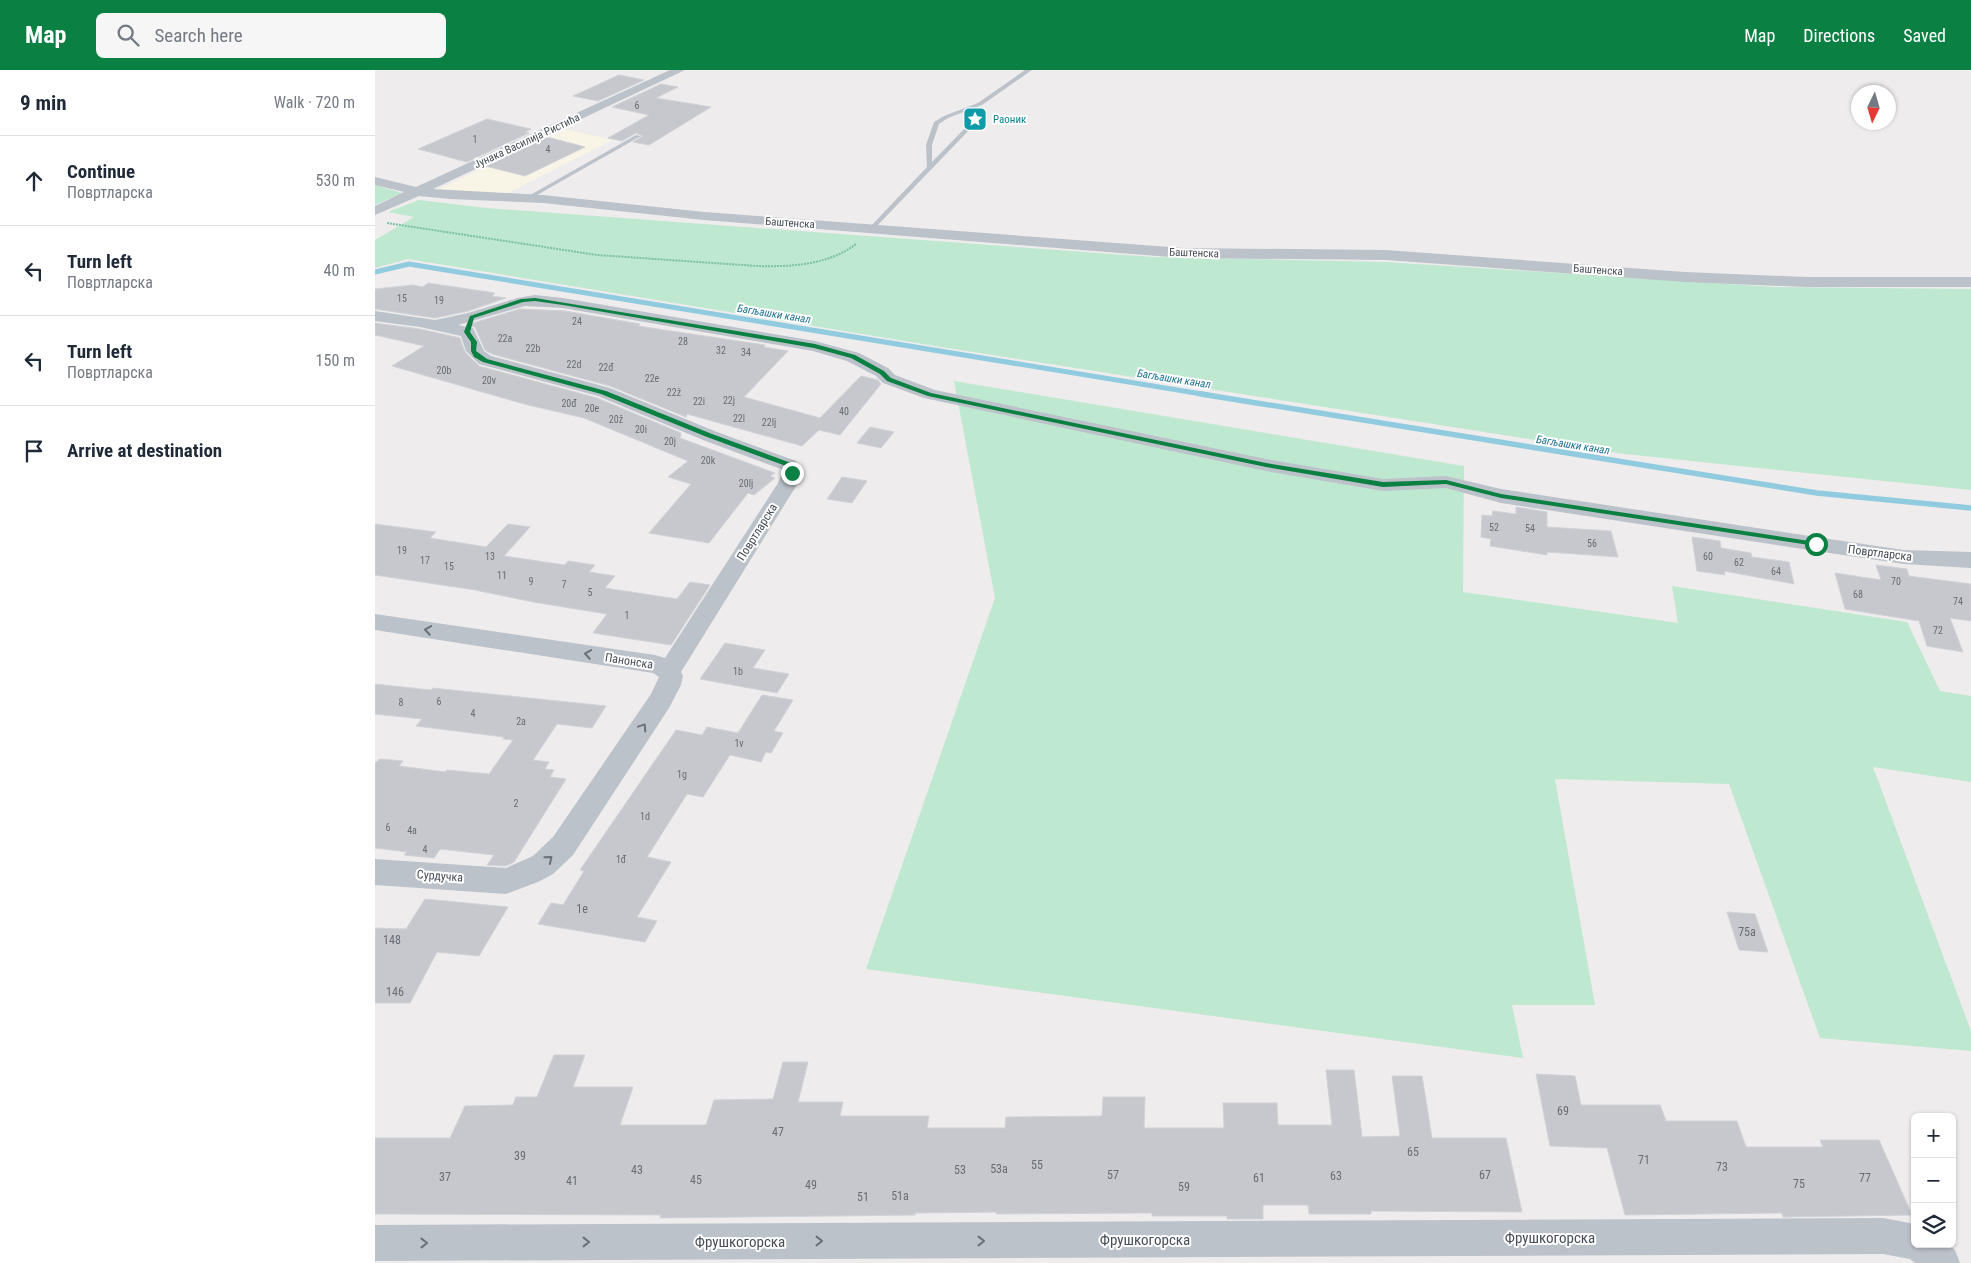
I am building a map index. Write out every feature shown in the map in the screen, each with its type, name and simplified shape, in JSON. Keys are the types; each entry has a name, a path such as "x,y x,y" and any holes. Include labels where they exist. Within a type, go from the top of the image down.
{"street":[{"name":"Јунака Василија Ристића","path":"375,210 679,70"},
{"name":"Баштенска","path":"375,181 418,191 450,195 528,198 704,216 1183,253 1386,255 1685,277 1806,282 1971,282"},
{"name":"Повртларска","path":"669,671 788,483 792,473 789,465 710,436 603,392 485,360 473,351 474,342 469,324 523,301 535,300 563,303 815,346 853,357 882,372 889,379 930,394 1276,467 1383,485 1446,482 1501,496 1816,544 1904,557 1971,560"},
{"path":"375,316 436,325 469,324"},
{"name":"Панонска","path":"375,622 655,664 669,671 670,681 667,690 563,846 543,865 506,881"},
{"name":"Сурдучка","path":"375,872 506,881"},
{"name":"Фрушкогорска","path":"375,1243 1863,1236 1901,1238 1911,1241"},
{"path":"1925,1248 1942,1263"}],"lane":[{"path":"930,168 928,162 929,152 936,123 946,117 980,104 1029,70"},
{"path":"871,229 969,127"},
{"path":"528,198 638,136"}],"path":[{"path":"385,223 513,244 627,258 765,266 793,265 835,255 852,248 871,229"}],"shaded area":[{"path":"565,129 613,140 506,194 470,193 439,189"}],"green space":[{"path":"375,185 402,193 375,205"},
{"path":"419,200 486,208 1153,257 1386,262 1775,287 1971,289 1971,490 1625,454 941,347 408,259 375,268 375,240 414,217 388,212"},
{"path":"954,381 1464,466 1463,592 1678,623 1672,586 1907,622 1940,691 1971,696 1971,782 1873,767 1971,1031 1971,1051 1820,1038 1729,784 1555,779 1595,1005 1512,1005 1523,1058 866,969 995,598"}],"building":[{"path":"619,75 644,80 598,101 573,96"},
{"path":"661,84 678,87 656,98 711,107 649,145 633,142 643,136 636,133 622,141 608,138 649,115 612,107"},
{"path":"487,119 531,129 525,132 529,133 467,162 418,149"},
{"path":"547,137 585,147 525,176 485,166"},
{"path":"428,283 495,293 492,296 506,298 468,311 435,318 375,309 375,289 413,285 423,287"},
{"path":"520,309 565,311 640,324 638,326 765,345 764,347 788,351 744,397 820,418 861,376 878,380 881,384 840,435 819,430 802,446 687,414 686,417 610,386 492,354 485,350 475,327 466,325"},
{"path":"375,323 420,329 460,338 465,352 479,366 597,398 681,433 680,438 775,473 770,476 775,478 754,495 748,493 709,543 649,533 691,484 668,477 688,461 584,418 524,404 392,366 424,346 375,335"},
{"path":"870,427 894,432 881,448 857,443"},
{"path":"842,477 867,481 852,503 827,499"},
{"path":"1516,507 1547,512 1547,527 1611,531 1618,557 1547,552 1547,555 1490,546 1491,539 1481,537 1482,515 1492,516 1493,511 1516,514"},
{"path":"375,524 436,532 430,538 486,547 508,524 530,527 504,556 565,565 568,561 595,565 589,572 615,576 605,588 677,599 690,582 710,585 671,645 593,633 607,614 475,590 375,575"},
{"path":"1692,537 1720,541 1721,548 1751,553 1752,557 1789,562 1794,584 1724,571 1725,575 1697,571"},
{"path":"1876,565 1907,569 1909,576 1971,584 1971,621 1950,618 1963,652 1927,646 1919,621 1845,609 1835,573 1881,580"},
{"path":"725,643 765,650 753,668 789,674 777,693 700,679"},
{"path":"375,684 431,690 433,688 606,706 592,728 557,724 533,760 549,762 545,769 554,770 550,777 566,779 514,862 506,866 487,865 494,855 440,849 434,858 404,855 407,852 375,848 375,763 380,759 403,761 399,766 445,772 447,770 489,774 513,740 503,739 504,737 416,726 422,719 375,714"},
{"path":"762,695 793,700 774,731 783,733 771,753 766,752 761,762 730,755 703,797 687,794 647,857 671,862 637,917 657,921 645,942 538,924 551,903 563,905 584,871 580,870 676,730 702,735 707,727 738,733"},
{"path":"425,899 508,907 479,956 437,952 410,1003 375,1003 375,928 406,929"},
{"path":"1727,912 1755,914 1768,952 1739,950"},
{"path":"554,1055 585,1055 573,1087 633,1087 620,1125 706,1125 714,1100 773,1099 783,1062 808,1062 798,1102 843,1102 840,1116 929,1116 927,1128 1005,1128 1006,1117 1102,1116 1103,1097 1145,1097 1144,1128 1224,1128 1223,1103 1277,1103 1278,1125 1332,1125 1326,1070 1354,1070 1362,1137 1400,1136 1392,1076 1422,1076 1432,1138 1506,1138 1522,1212 1371,1211 1371,1214 1309,1214 1308,1205 1263,1205 1263,1219 1227,1219 1227,1216 1152,1216 1152,1213 996,1214 997,1212 915,1213 915,1215 660,1218 661,1215 375,1214 375,1138 450,1138 465,1106 513,1105 516,1097 537,1097"},
{"path":"1536,1074 1575,1076 1581,1105 1660,1105 1666,1121 1737,1121 1746,1147 1823,1147 1820,1140 1879,1140 1911,1215 1783,1217 1782,1213 1625,1215 1607,1148 1550,1146"}],"waterway":[{"name":"Багљашки канал","path":"375,272 409,264 1208,395"},
{"name":"Багљашки канал","path":"1201,394 1817,493 1971,508"}],"place":[{"name":"Раоник","path":"975,119"}],"route":[{"path":"792,473 789,465 710,436 603,392 504,367 485,360 473,351 474,342 467,332 472,317 523,301 535,300 563,303 815,346 853,357 882,372 889,379 930,394 1266,465 1383,485 1414,484 1431,481 1446,482 1501,496 1542,503 1816,544"}]}
